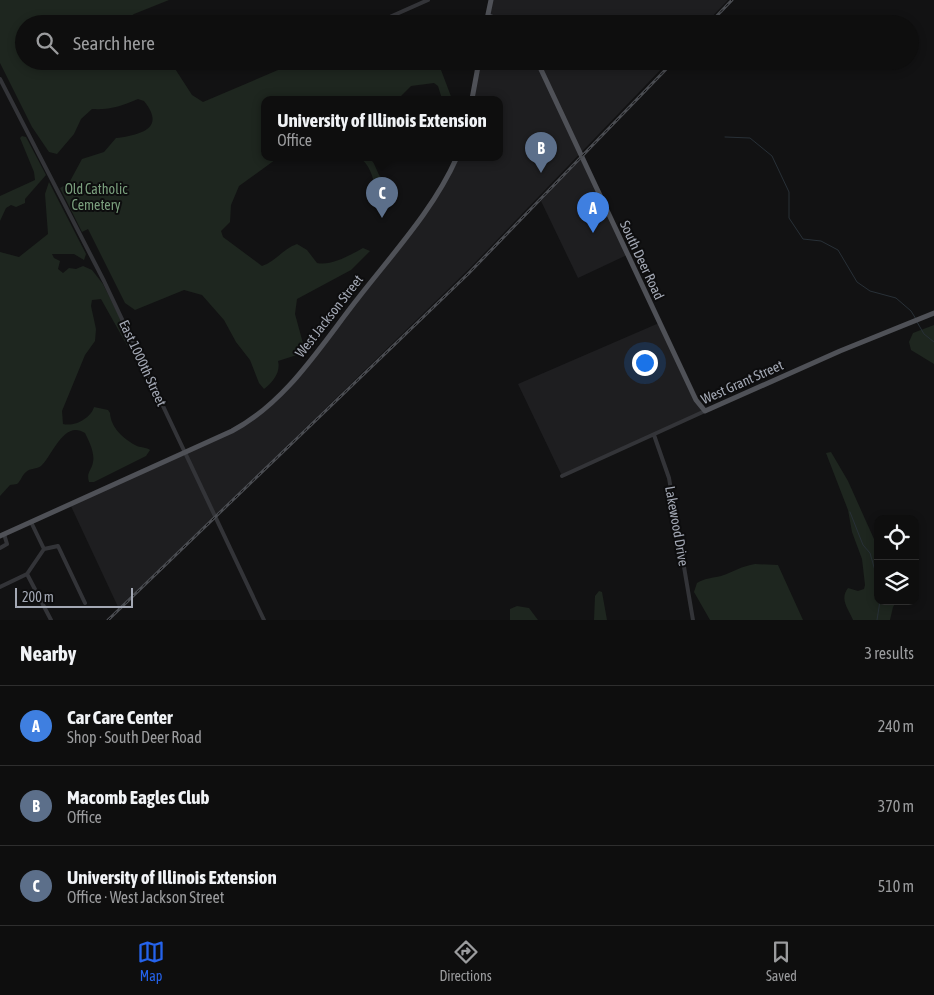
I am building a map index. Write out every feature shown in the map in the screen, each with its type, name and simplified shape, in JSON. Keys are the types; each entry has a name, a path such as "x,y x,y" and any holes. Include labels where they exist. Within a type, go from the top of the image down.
{"main road":[{"path":"488,15 491,0"},
{"path":"473,96 477,70"},
{"name":"South Deer Road","path":"541,70 696,400 705,411"},
{"name":"West Jackson Street","path":"2,535 251,420 288,387 429,207 455,161"},
{"name":"West Grant Street","path":"705,411 840,351 934,313"}],"street":[{"path":"394,15 428,0"},
{"name":"East 1000th Street","path":"1,81 104,281 264,620"},
{"name":"West Grant Street","path":"562,476 705,411"},
{"name":"Lakewood Drive","path":"654,435 669,478 693,620"},
{"path":"32,522 44,548"},
{"path":"0,548 7,544 2,535"},
{"path":"44,548 58,546 85,603"},
{"path":"0,587 28,574 44,548"},
{"path":"28,574 51,620"}],"shaded area":[{"path":"491,0 728,0 714,15 488,15"},
{"path":"477,70 660,70 470,268 119,609 70,504 243,425 288,387 429,207 455,161 503,161 503,96 473,96"},
{"path":"581,158 627,255 578,278 541,201"},
{"path":"659,323 696,400 705,411 562,476 518,384"}],"green space":[{"name":"Old Catholic Cemetery","path":"0,0 169,0 133,15 15,15 15,70 176,70 192,95 203,102 278,70 441,70 451,96 441,96 438,86 434,83 411,86 401,96 261,96 261,161 273,161 239,186 231,205 230,222 221,231 223,237 262,266 297,244 307,250 317,263 323,264 347,257 363,248 370,251 351,270 297,299 295,314 304,347 300,354 278,361 279,365 276,376 264,389 259,383 250,360 236,342 224,320 202,295 184,290 135,310 125,303 88,229 82,232 60,188 69,183 82,159 104,152 116,138 133,135 147,129 153,118 144,101 138,99 116,107 92,109 81,119 74,134 57,154 49,152 32,127 0,63"},
{"path":"22,136 26,137 46,175 25,199 25,203 16,207 11,205 6,208 0,221 0,196 35,180 34,172 20,138"},
{"path":"364,161 373,161 379,175 388,184 390,196 382,205 379,203 375,184"},
{"path":"49,182 86,254 84,260 74,254 52,254 54,258 60,261 58,269 63,273 69,268 76,269 83,266 92,270 103,284 138,354 138,356 133,356 101,299 92,300 91,306 96,329 95,341 85,355 62,411 63,424 68,425 82,421 90,415 94,407 108,410 115,428 122,436 139,447 150,450 146,456 94,482 89,482 88,476 93,458 91,447 85,433 78,430 71,431 59,441 41,466 28,471 17,484 10,485 0,496 0,252 19,257 48,234 45,194"},
{"path":"934,325 934,364 911,350 909,342 913,333"},
{"path":"831,452 848,481 874,539 874,605 894,605 890,620 853,620 846,604 844,597 848,588 858,591 864,589 862,559 852,532 848,510 826,453"},
{"path":"755,564 778,565 803,620 710,620 694,592 697,583"},
{"path":"599,591 602,592 607,620 594,620 595,596"},
{"path":"517,606 529,608 538,620 510,620 510,609"}],"waterway":[{"path":"725,137 750,138 772,156 789,192 789,218 803,239 821,241 838,250 857,282 870,291 896,298 911,311 916,319"},
{"path":"917,322 924,334 934,342"},
{"path":"850,512 863,545 870,553 874,567"},
{"path":"877,620 879,605"}],"railway":[{"path":"718,15 732,0"},
{"path":"108,620 468,274 665,70"}],"place":[{"name":"Macomb Eagles Club","path":"541,173"},
{"name":"University of Illinois Extension","path":"382,218"},
{"name":"Car Care Center","path":"593,233"}]}
